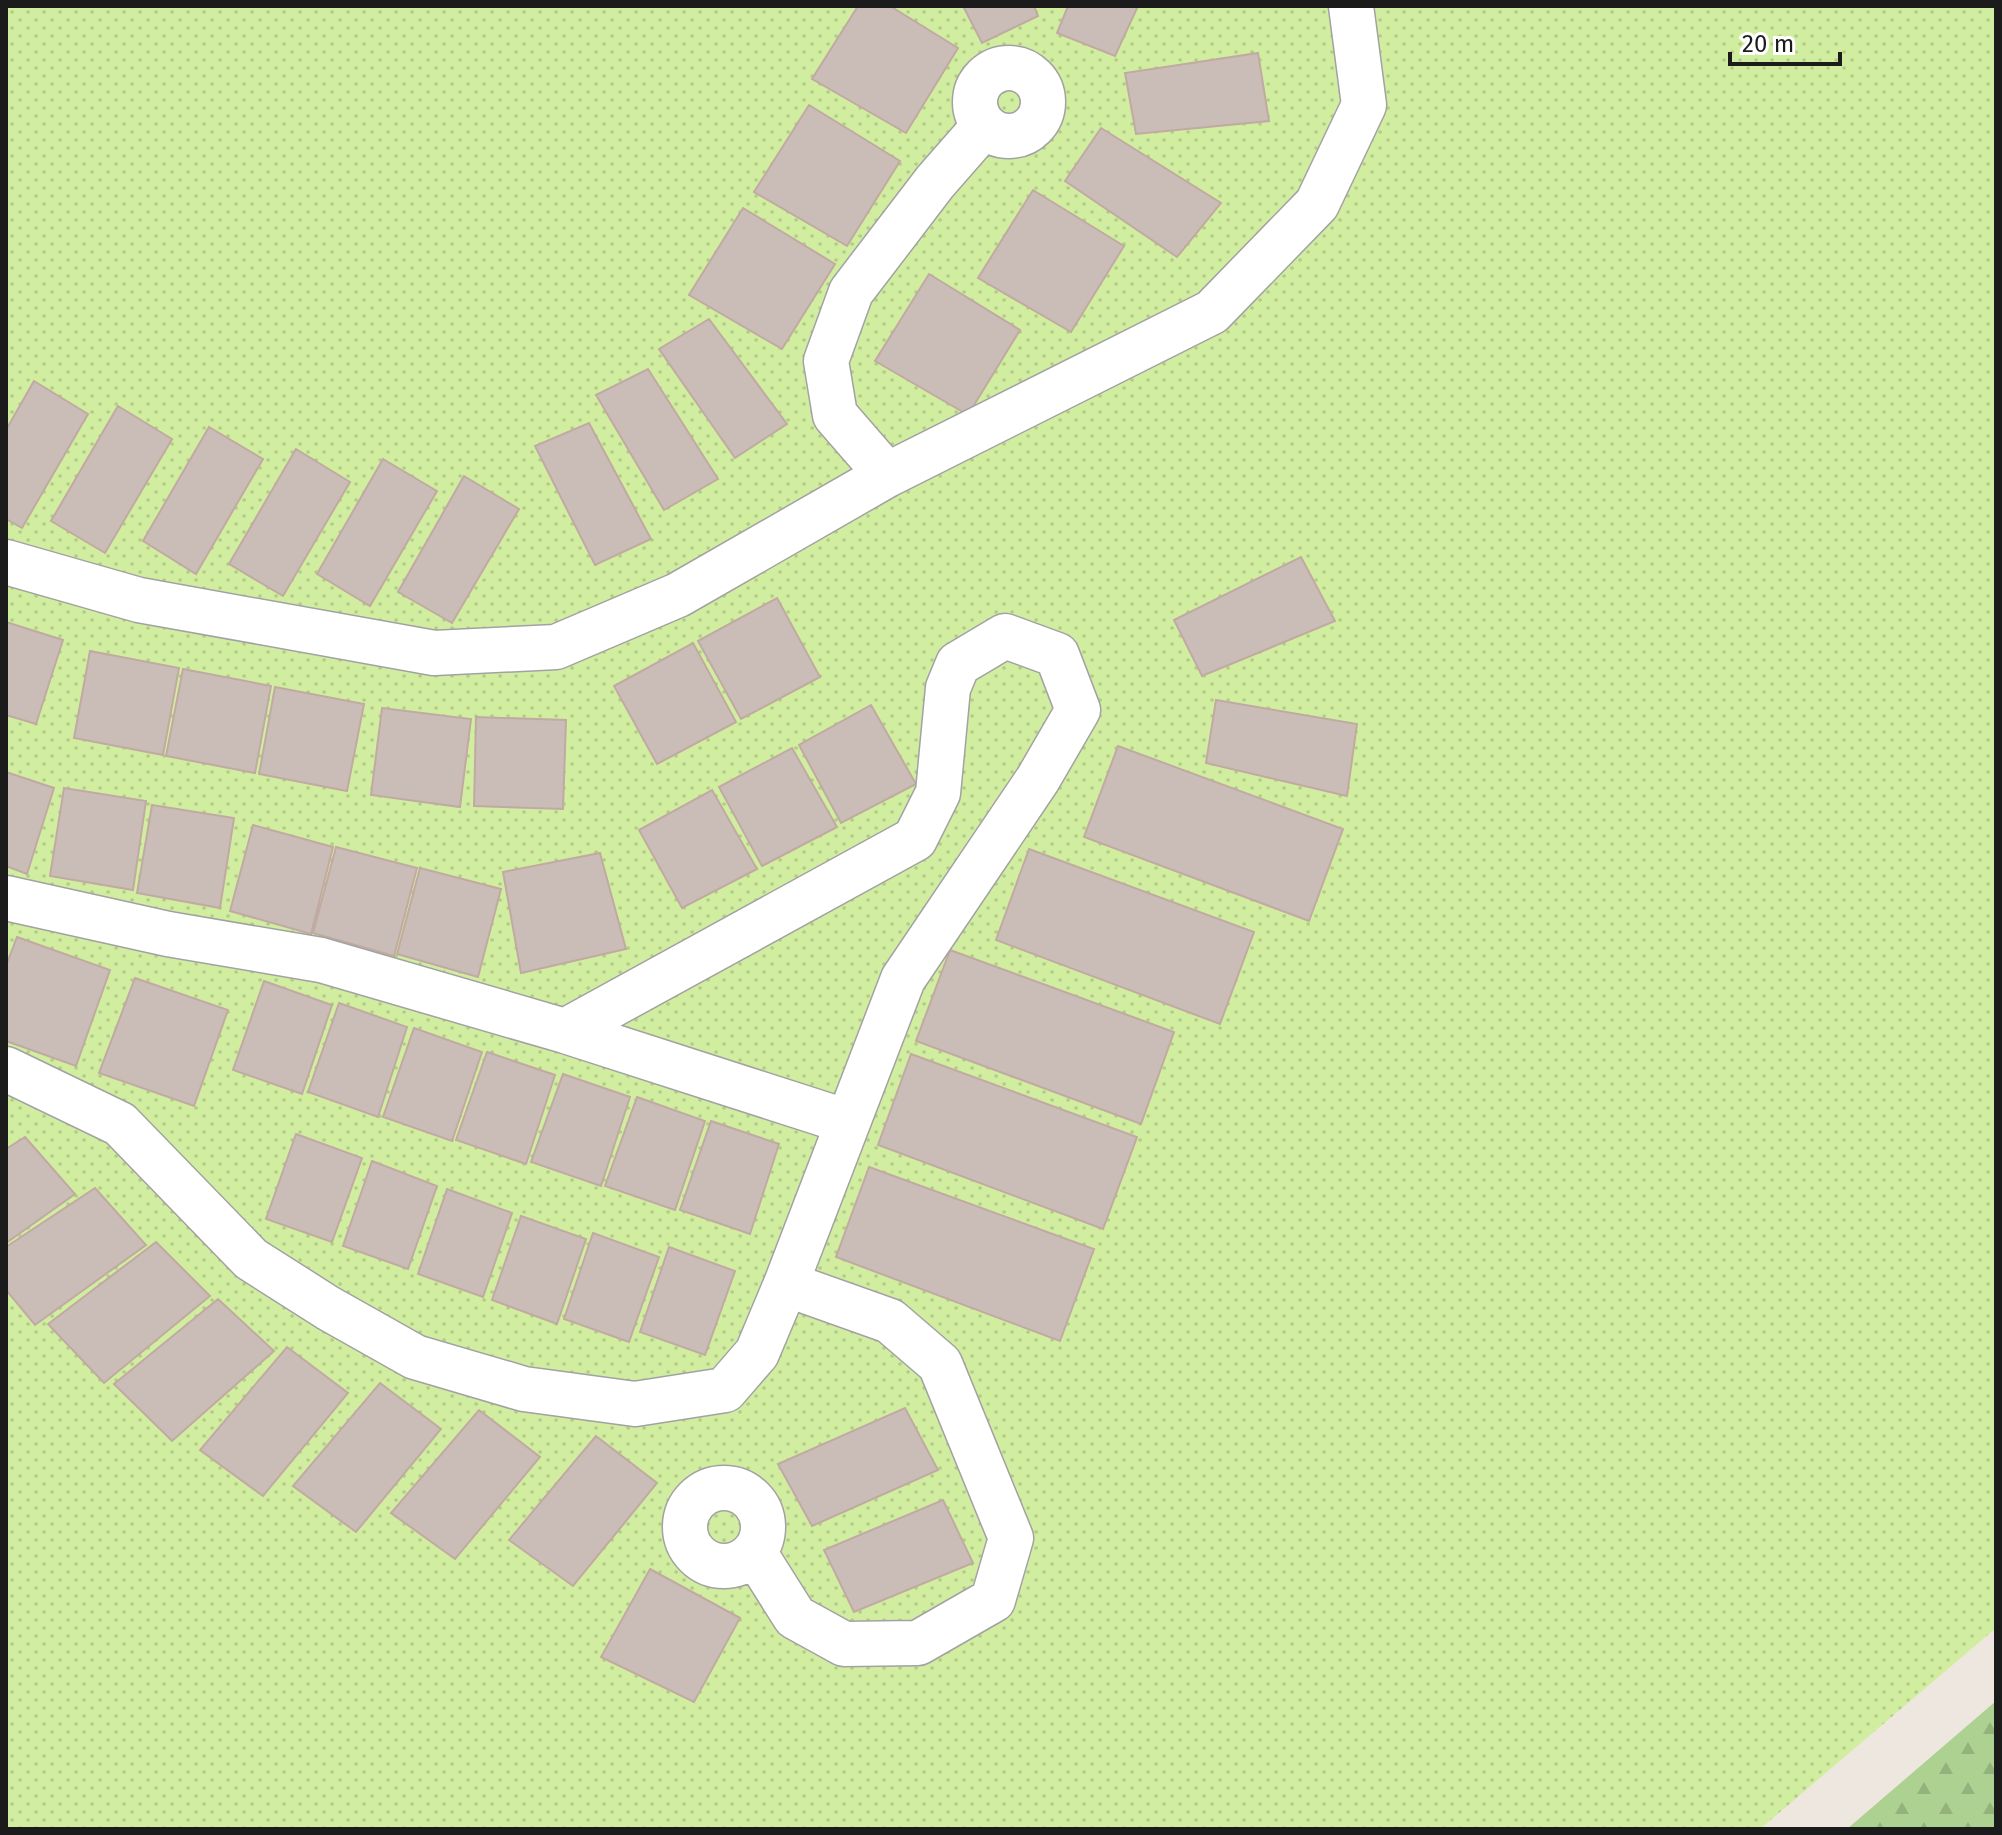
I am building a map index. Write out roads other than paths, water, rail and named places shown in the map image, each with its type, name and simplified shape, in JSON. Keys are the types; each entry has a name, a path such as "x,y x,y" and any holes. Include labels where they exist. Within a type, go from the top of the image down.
{"street":[{"path":"6,562 139,600 434,653 556,647 678,595 887,475 1212,312 1317,204 1364,105 1351,6"},
{"path":"887,475 835,415 826,361 851,292 935,182 984,126"},
{"path":"6,1069 120,1124 251,1259 328,1308 415,1357 524,1389 635,1404 725,1390 757,1353 903,979 1038,779 1078,710 1057,655 1005,636 958,664 948,688 938,793 915,839 565,1031"},
{"path":"6,898 168,934 321,960 565,1031 848,1122"},
{"path":"754,1552 795,1617 844,1644 918,1643 993,1600 1011,1538 940,1364 890,1321 786,1284"}]}
